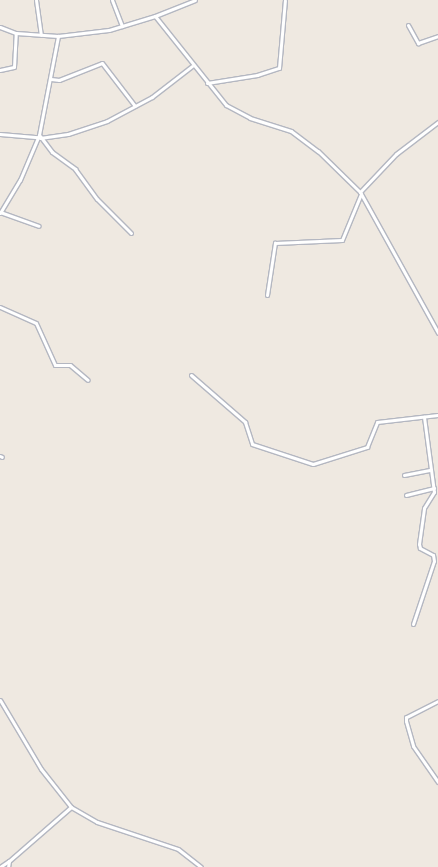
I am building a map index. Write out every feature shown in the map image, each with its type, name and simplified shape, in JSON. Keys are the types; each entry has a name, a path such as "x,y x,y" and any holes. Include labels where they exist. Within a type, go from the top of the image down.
{"street":[{"path":"36,0 40,35"},
{"path":"112,0 122,26"},
{"path":"0,27 16,33 58,36 122,26 155,16 195,0"},
{"path":"206,83 257,75 279,68 285,0"},
{"path":"155,16 192,66 226,105 250,118 278,124 306,142 361,193 438,333"},
{"path":"408,25 418,44 438,36"},
{"path":"0,70 14,67 16,33"},
{"path":"39,226 0,212 20,180 39,136 58,36"},
{"path":"51,78 60,80 102,63 135,106"},
{"path":"0,134 39,136 100,124 135,106 192,66"},
{"path":"267,295 275,243 342,240 361,193 396,154 438,122"},
{"path":"39,136 52,152 76,169 97,199 131,233"},
{"path":"0,307 36,323 55,365 70,365 88,380"},
{"path":"191,375 245,422 252,444 310,463 367,447 377,422 438,415"},
{"path":"413,624 434,563 433,555 420,548 419,544 424,508 434,488 430,470 424,417"},
{"path":"404,475 430,470"},
{"path":"406,494 434,488"},
{"path":"0,700 41,769 71,807 97,822 178,849 201,867"},
{"path":"438,700 406,717 413,746 438,782"},
{"path":"0,867 9,861 71,807"},
{"path":"8,867 9,861"}]}
